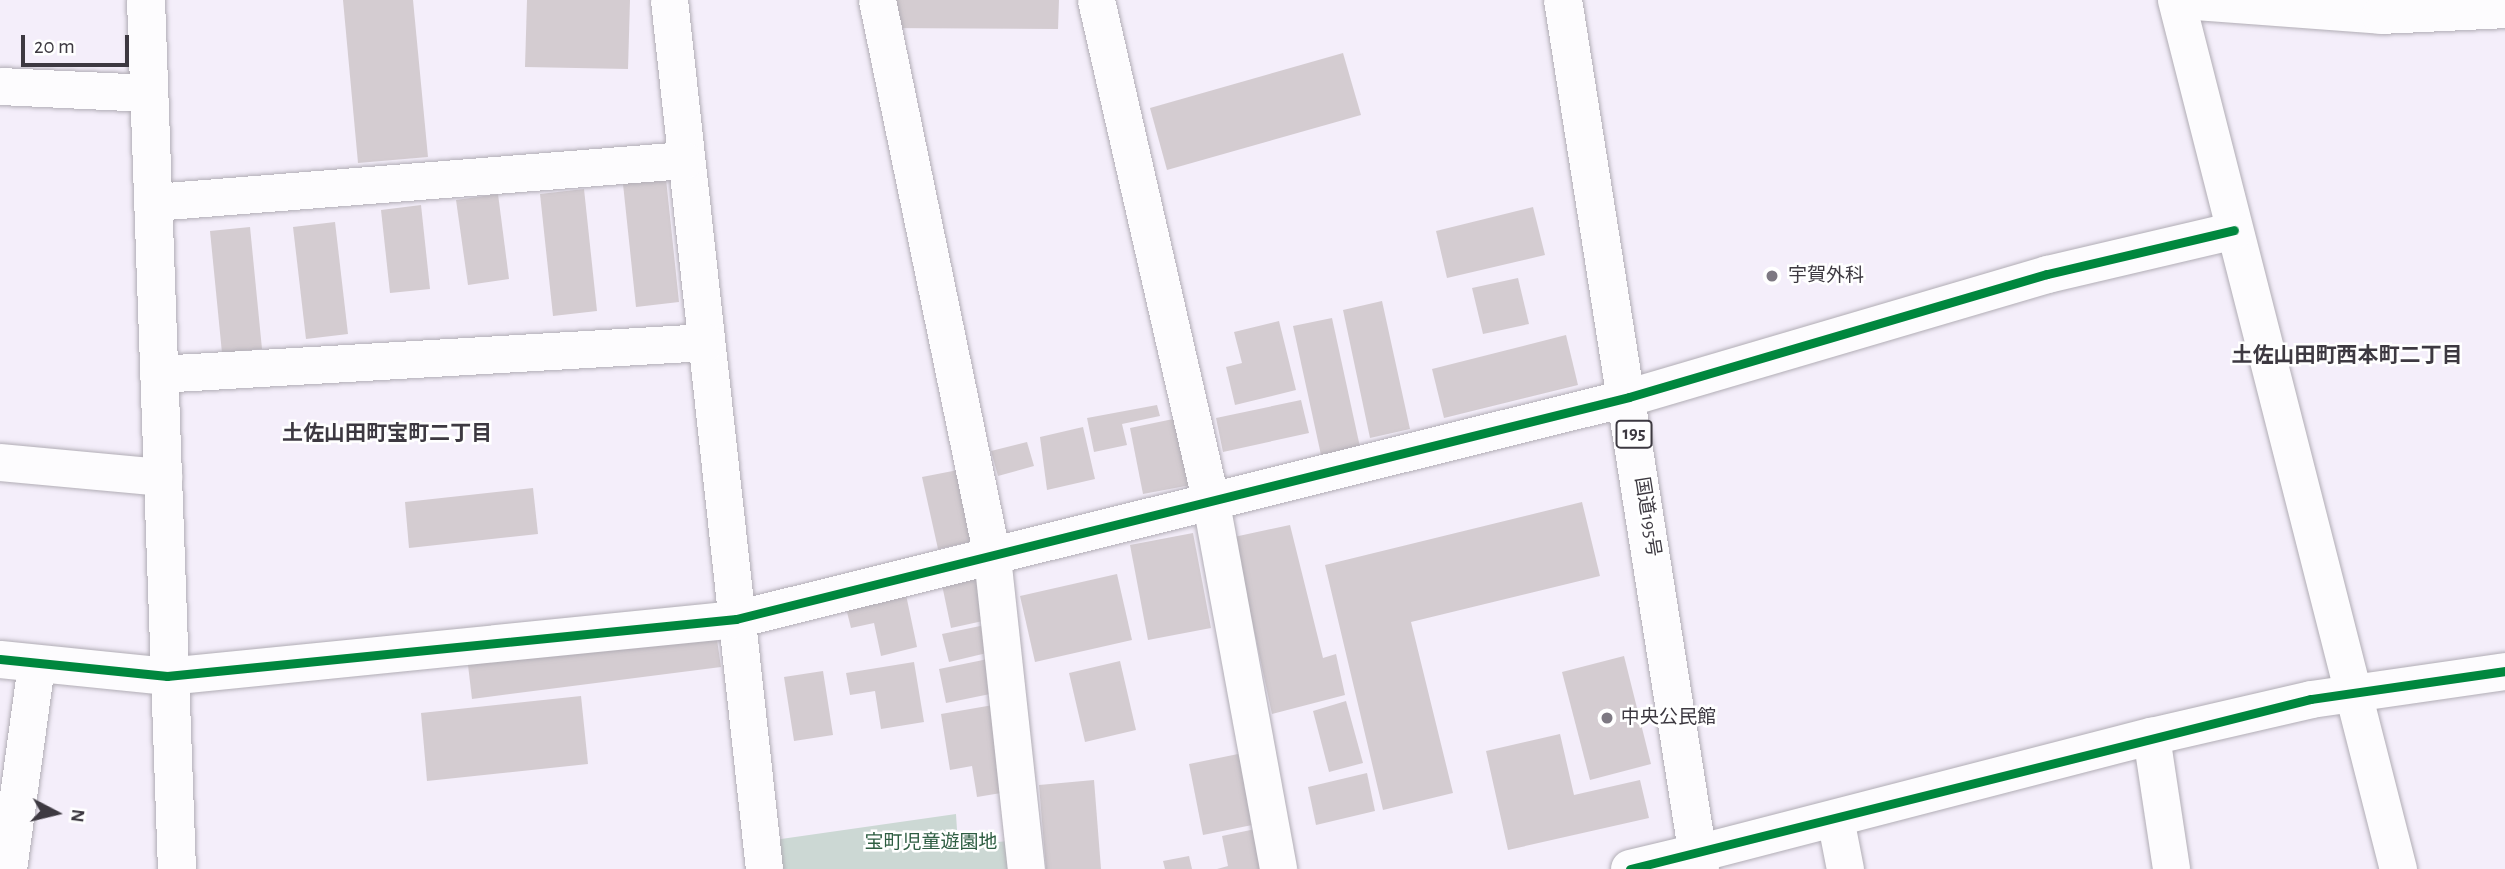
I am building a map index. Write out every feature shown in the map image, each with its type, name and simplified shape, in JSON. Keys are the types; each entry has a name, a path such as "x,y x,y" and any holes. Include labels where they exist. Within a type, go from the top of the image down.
{"main road":[{"path":"146,0 163,477 167,676 177,869"},
{"name":"国道195号","path":"1563,0 1629,397 1699,861"},
{"path":"1630,869 1699,861"}],"street":[{"path":"669,0 684,160 764,869"},
{"path":"877,0 992,557 1026,869"},
{"path":"1096,0 1211,503 1278,869"},
{"path":"2176,0 2398,869"},
{"path":"2182,0 2379,15 2505,9"},
{"path":"0,86 149,93"},
{"path":"154,202 684,160"},
{"path":"0,659 167,676 736,619 1629,397 2047,274 2234,230"},
{"path":"158,374 706,342"},
{"path":"0,462 163,477"},
{"path":"8,869 36,664"},
{"path":"1699,861 1835,818 2151,736 2311,699 2505,671"},
{"path":"2151,736 2171,869"},
{"path":"1835,818 1845,869"}],"green space":[{"name":"宝町児童遊園地","path":"956,814 958,846 1008,841 1011,869 777,869 774,840"}],"building":[{"path":"343,0 413,0 428,157 358,163"},
{"path":"527,0 630,0 628,69 525,67"},
{"path":"882,0 1059,0 1058,29 881,28"},
{"path":"1343,53 1361,115 1167,170 1150,108"},
{"path":"666,179 679,302 636,307 623,184"},
{"path":"584,189 597,311 553,316 540,194"},
{"path":"498,194 509,279 468,285 456,200"},
{"path":"421,205 430,289 390,293 381,210"},
{"path":"1533,207 1545,255 1447,278 1436,231"},
{"path":"335,222 348,334 306,339 293,227"},
{"path":"250,227 262,349 222,353 210,231"},
{"path":"1518,278 1529,324 1483,334 1472,288"},
{"path":"1382,301 1410,429 1370,438 1343,310"},
{"path":"1332,318 1360,447 1321,455 1293,326"},
{"path":"1279,321 1296,390 1235,405 1226,367 1242,363 1234,332"},
{"path":"1566,335 1578,385 1444,418 1432,369"},
{"path":"1301,400 1309,433 1223,452 1216,418"},
{"path":"1157,405 1160,416 1122,424 1127,445 1094,452 1087,418"},
{"path":"1178,418 1191,485 1143,494 1130,428"},
{"path":"1083,427 1095,479 1047,490 1040,437"},
{"path":"1027,442 1034,466 998,476 991,451"},
{"path":"958,470 974,541 938,549 922,477"},
{"path":"533,488 538,534 409,548 405,502"},
{"path":"1582,502 1600,576 1411,622 1453,793 1383,810 1325,565"},
{"path":"1290,525 1323,658 1336,654 1345,695 1272,714 1234,537"},
{"path":"1193,533 1211,628 1148,640 1130,545"},
{"path":"982,571 992,619 951,628 941,580"},
{"path":"1117,574 1132,640 1035,662 1020,596"},
{"path":"905,590 917,647 881,656 874,623 851,628 845,604"},
{"path":"985,625 991,652 949,662 942,634"},
{"path":"716,633 721,667 472,699 468,665"},
{"name":"中央公民館","path":"1624,656 1651,764 1590,780 1562,672"},
{"path":"993,658 1000,692 946,703 939,669"},
{"path":"1120,661 1136,730 1085,742 1069,673"},
{"path":"914,662 924,722 881,729 875,691 850,695 846,673"},
{"path":"823,671 833,735 794,741 784,677"},
{"path":"581,696 588,764 427,781 421,713"},
{"path":"1346,701 1363,763 1329,772 1313,711"},
{"path":"999,704 1013,791 977,797 972,766 950,770 941,714"},
{"path":"1560,734 1574,795 1640,780 1649,818 1508,850 1486,751"},
{"path":"1248,752 1262,823 1203,835 1189,764"},
{"path":"1367,773 1375,811 1316,825 1308,787"},
{"path":"1094,780 1101,869 1046,869 1039,785"},
{"path":"1265,827 1262,869 1217,869 1228,866 1222,836"},
{"path":"1189,856 1192,869 1165,869 1163,861"}],"cycle path":[{"path":"0,659 167,676 736,619 1629,397 2047,274 2234,230"},
{"path":"1630,869 2311,699 2505,671"}],"place":[{"name":"宇賀外科","path":"1772,276"},
{"name":"中央公民館","path":"1607,718"}],"district":[{"name":"土佐山田町西本町二丁目","path":"2347,356"},
{"name":"土佐山田町宝町二丁目","path":"387,434"}]}
